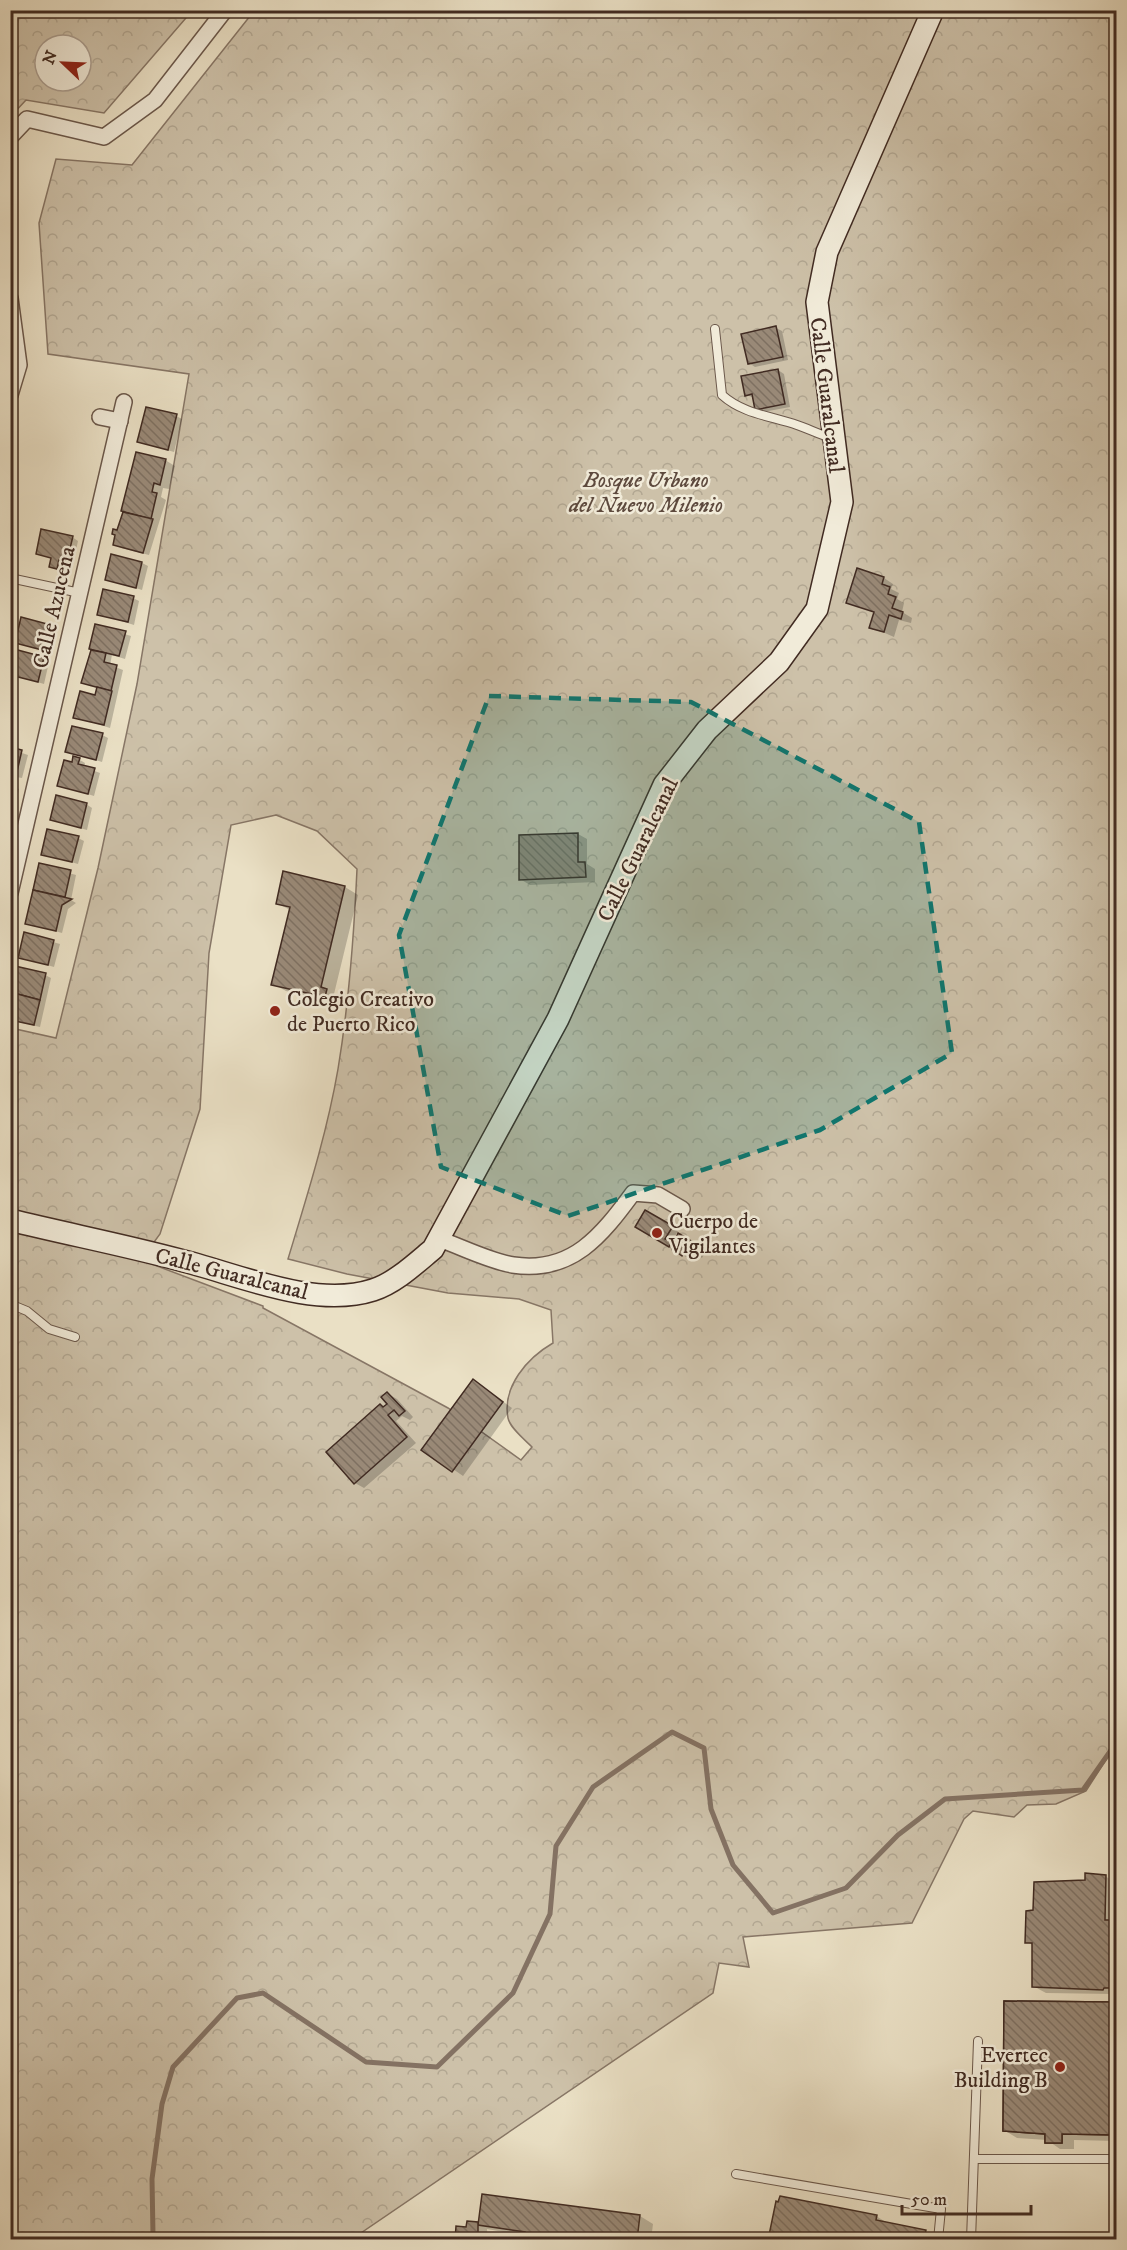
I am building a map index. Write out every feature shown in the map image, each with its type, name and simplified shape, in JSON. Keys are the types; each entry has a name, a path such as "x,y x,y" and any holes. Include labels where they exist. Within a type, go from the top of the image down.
{"street":[{"path":"10,137 27,119 104,137 155,100 225,10"},
{"name":"Calle Guaralcanal","path":"10,1220 180,1259 309,1295 343,1295 373,1290 406,1272 433,1249 558,1019 664,785 707,730 779,662 817,609 842,502 817,303 827,252 933,10"},
{"path":"10,298 19,365 10,395"},
{"name":"Calle Azucena","path":"10,893 124,402"},
{"path":"100,417 120,421"},
{"path":"439,1239 513,1265 549,1265 572,1256 604,1232 633,1193 658,1195 681,1209"}],"lane":[{"path":"715,329 722,395 731,404 834,439"},
{"path":"10,578 80,593"},
{"path":"10,1304 27,1311 48,1329 75,1337"},
{"path":"971,2240 978,2041"},
{"path":"975,2159 1116,2159"},
{"path":"736,2174 940,2209 938,2240"}],"highlighted area":[{"path":"489,696 691,702 919,822 952,1053 820,1130 568,1216 441,1167 399,935"}],"green space":[{"path":"11,10 192,10 104,113 26,100 11,116"},
{"name":"Bosque Urbano del Nuevo Milenio","path":"254,11 1116,11 1116,1744 1086,1791 1056,1804 1027,1805 1014,1817 973,1811 964,1819 912,1923 743,1937 749,1967 719,1963 713,1993 352,2239 11,2240 11,1028 56,1038 98,868 137,684 189,374 48,354 39,223 56,159 132,165","holes":["276,815 317,831 357,869 354,919 338,1069 316,1164 288,1259 347,1274 448,1293 519,1299 551,1310 553,1343 543,1349 518,1374 509,1395 507,1406 509,1422 532,1447 521,1460 448,1408 263,1306 141,1260 160,1234 200,1109 209,953 231,825"]}],"building":[{"path":"776,326 783,357 748,364 741,334"},
{"path":"778,369 785,404 755,410 752,394 745,396 741,376"},
{"path":"146,407 177,414 168,450 137,442"},
{"path":"136,452 166,459 160,485 154,483 152,492 157,493 151,519 121,511"},
{"path":"123,512 153,519 143,553 113,545 115,535 112,534 113,529 117,530"},
{"path":"41,529 73,536 67,561 59,560 57,569 49,567 51,558 36,554"},
{"path":"111,554 142,562 136,588 105,580"},
{"path":"857,568 884,577 882,584 890,587 888,594 896,597 892,608 903,612 901,619 889,615 884,632 869,628 874,612 846,603"},
{"path":"103,589 134,596 128,622 97,615"},
{"path":"21,617 51,625 46,651 15,643"},
{"path":"95,624 126,631 119,656 89,649"},
{"path":"14,649 44,657 38,682 10,675"},
{"path":"91,650 106,653 104,662 117,665 111,691 81,683"},
{"path":"97,687 112,691 104,725 73,718 80,691 95,695"},
{"path":"72,726 103,733 96,760 65,752"},
{"path":"10,747 22,750 16,776 10,775"},
{"path":"73,756 80,758 78,764 95,768 88,794 57,786 64,760 72,762"},
{"path":"56,795 87,803 81,828 50,820"},
{"path":"47,829 79,836 72,862 41,855"},
{"path":"578,833 578,862 585,862 586,877 519,880 519,835"},
{"path":"39,863 71,870 65,897 33,890"},
{"path":"283,871 345,886 321,987 327,989 325,997 271,985 290,907 276,904"},
{"path":"33,890 72,899 62,905 56,931 25,924"},
{"path":"24,932 54,940 48,965 18,958"},
{"path":"15,966 46,973 40,1000 10,992"},
{"path":"10,992 40,1000 34,1025 10,1020"},
{"name":"Cuerpo de Vigilantes","path":"645,1210 673,1226 665,1239 672,1242 669,1247 635,1227"},
{"path":"678,1233 701,1247 695,1256 685,1250 682,1256 672,1249"},
{"path":"473,1379 503,1402 452,1472 421,1450"},
{"path":"387,1392 405,1411 399,1416 394,1410 388,1415 407,1437 354,1484 326,1452 380,1404 383,1407 387,1404 381,1397"},
{"path":"1085,1873 1106,1875 1105,1920 1111,1920 1110,1957 1116,1957 1116,1988 1104,1988 1103,1990 1032,1987 1032,1943 1025,1943 1026,1911 1033,1910 1034,1882 1085,1880"},
{"name":"Evertec Building B","path":"1110,1992 1116,1992 1116,2135 1062,2134 1062,2143 1045,2143 1045,2134 1003,2131 1004,2001 1110,2002"},
{"name":"Evertec Building B","path":"1110,1992 1116,1992 1116,2135 1062,2134 1062,2143 1045,2143 1045,2134 1003,2131 1004,2001 1110,2002"},
{"path":"482,2194 640,2215 637,2240 524,2240 525,2232 478,2225"},
{"path":"780,2196 877,2215 876,2220 926,2230 924,2240 768,2240 776,2201 778,2202"},
{"path":"467,2221 478,2222 478,2240 455,2240 456,2226 466,2227"}],"waterway":[{"path":"150,2240 153,2235 152,2179 162,2104 173,2067 237,1998 263,1993 366,2062 437,2067 513,1993 550,1914 556,1846 593,1787 672,1732 704,1748 711,1809 733,1865 773,1913 846,1888 898,1835 945,1799 1083,1790 1116,1743"}],"place":[{"name":"Colegio Creativo de Puerto Rico","path":"275,1011"},
{"name":"Cuerpo de Vigilantes","path":"657,1233"},
{"name":"Evertec Building B","path":"1060,2067"}]}
